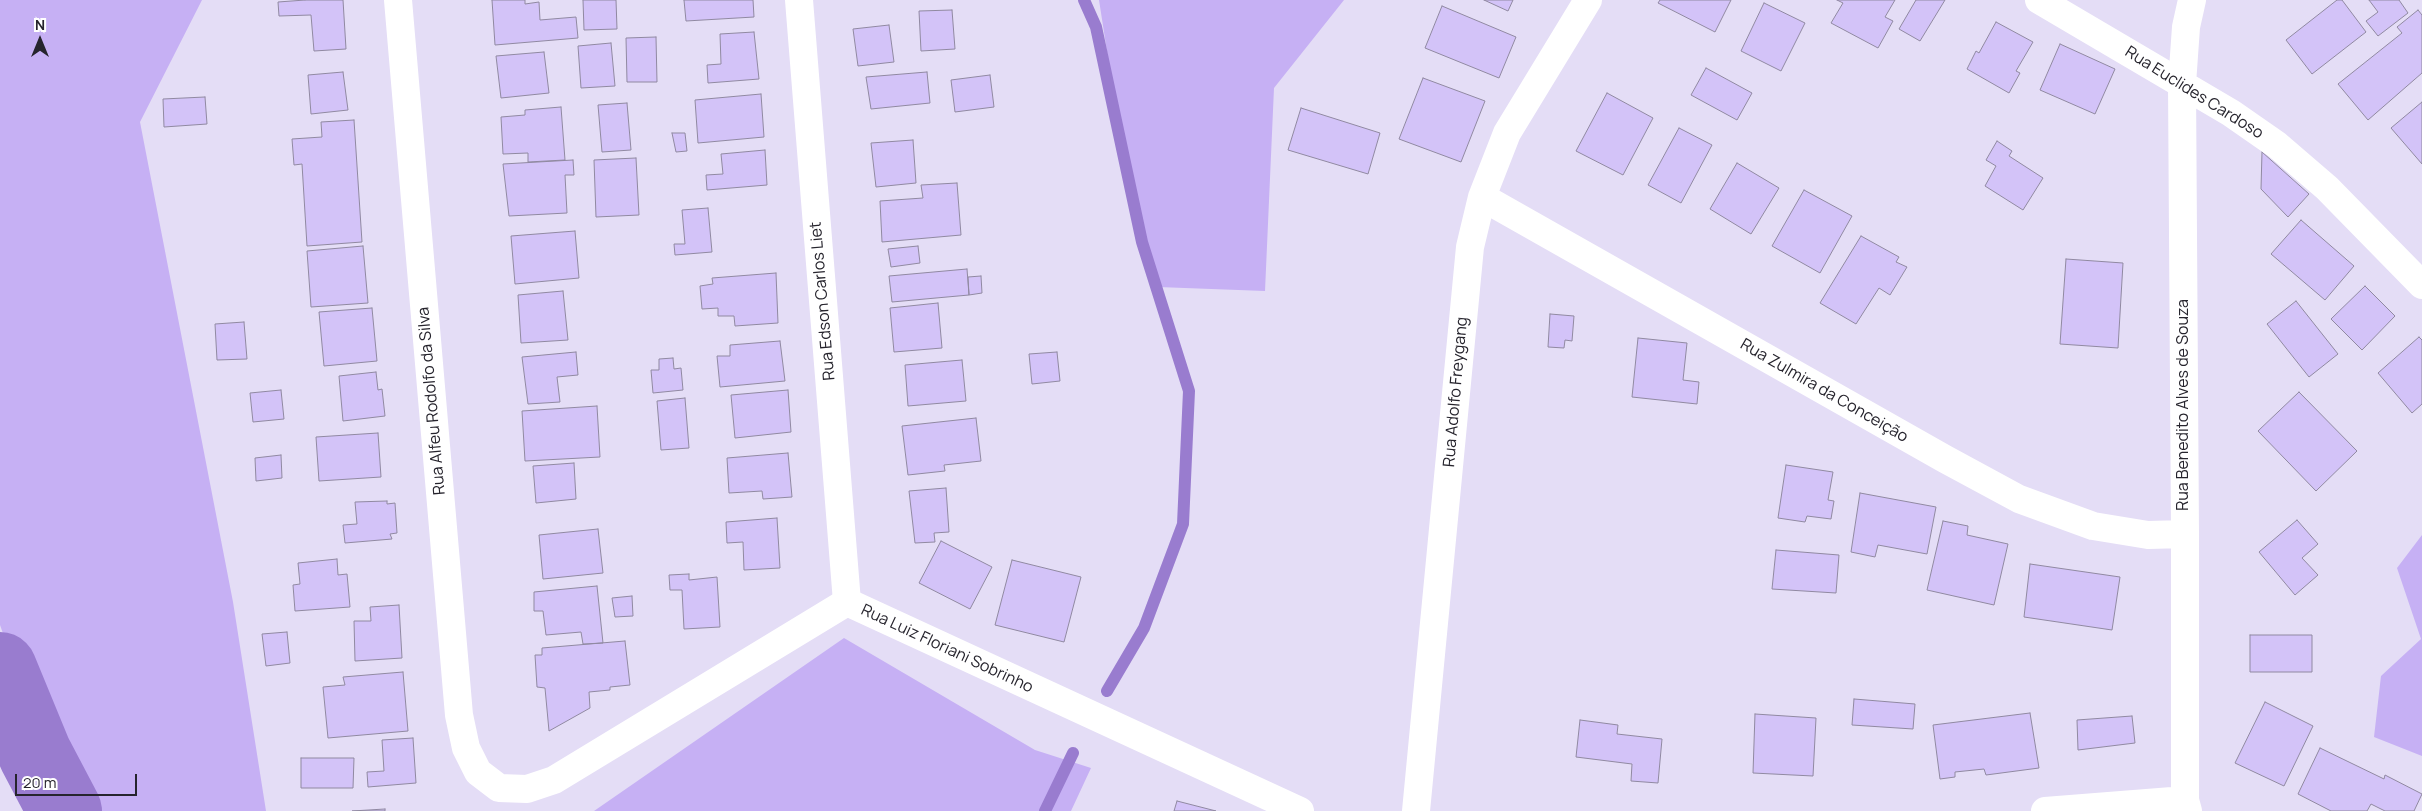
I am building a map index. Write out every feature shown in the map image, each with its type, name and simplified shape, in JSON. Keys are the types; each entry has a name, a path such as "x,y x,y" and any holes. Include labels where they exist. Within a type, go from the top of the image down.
{"street":[{"name":"Rua Alfeu Rodolfo da Silva","path":"398,0 459,715 466,748 478,772 500,788"},
{"name":"Rua Edson Carlos Liet","path":"798,0 847,602"},
{"name":"Rua Adolfo Freygang","path":"1416,811 1470,247 1482,197 1507,132 1588,0"},
{"name":"Rua Euclides Cardoso","path":"2039,0 2231,113 2277,146 2327,188 2422,286"},
{"name":"Rua Benedito Alves de Souza","path":"2186,805 2182,84 2186,28 2192,0"},
{"name":"Rua Zulmira da Conceição","path":"1482,197 2019,499 2093,526 2148,535 2185,534"},
{"name":"Rua Luiz Floriani Sobrinho","path":"500,788 527,789 554,780 847,602 1300,811"},
{"path":"2045,811 2186,805"}],"shaded area":[{"path":"0,0 202,0 140,122 233,602 266,811 90,811 16,670 0,625"},
{"path":"1099,0 1344,0 1274,88 1265,291 1158,287 1135,232"},
{"path":"2422,535 2422,756 2374,737 2381,676 2421,639 2397,568"},
{"path":"844,638 1035,750 1091,768 1071,811 594,811"}],"building":[{"path":"343,0 346,49 314,51 311,15 279,16 278,2"},
{"path":"492,0 525,0 525,4 539,2 540,20 576,17 578,38 495,45"},
{"path":"583,0 616,0 617,29 584,30"},
{"path":"684,0 753,0 754,17 686,21"},
{"path":"1484,0 1513,0 1508,11"},
{"path":"1660,0 1731,0 1715,32 1658,3"},
{"path":"1837,0 1895,0 1885,17 1893,21 1878,48 1831,23 1843,3"},
{"path":"1916,0 1945,0 1920,41 1899,29"},
{"path":"2337,0 2342,0 2366,32 2312,74 2286,40"},
{"path":"2369,0 2399,0 2408,13 2378,36 2366,21 2378,12"},
{"path":"1764,3 1805,23 1781,71 1741,51"},
{"path":"1442,6 1516,37 1499,78 1425,48"},
{"path":"952,10 955,49 921,51 919,11"},
{"path":"2418,10 2422,15 2422,73 2368,120 2338,84 2402,33 2397,27"},
{"path":"1996,22 2033,42 2016,71 2020,73 2009,93 1967,69 1976,51 1979,53"},
{"path":"889,25 894,62 858,66 853,29"},
{"path":"754,32 759,79 708,83 707,65 721,64 720,34"},
{"path":"656,37 657,82 627,82 626,38"},
{"path":"611,43 615,86 581,88 578,46"},
{"path":"2060,44 2115,69 2095,114 2040,90"},
{"path":"544,52 549,93 501,98 496,56"},
{"path":"1706,68 1752,93 1737,120 1691,95"},
{"path":"343,72 348,110 311,114 308,75"},
{"path":"927,72 930,103 871,109 866,77"},
{"path":"990,75 994,107 955,112 951,80"},
{"path":"1423,78 1485,101 1461,162 1399,139"},
{"path":"1607,93 1653,118 1623,175 1576,151"},
{"path":"761,94 764,137 698,143 695,100"},
{"path":"205,97 207,124 164,127 163,99"},
{"path":"2422,102 2422,164 2391,128"},
{"path":"627,103 631,150 602,152 598,105"},
{"path":"561,107 565,160 528,162 528,153 503,154 501,117 525,115 525,110"},
{"path":"1301,108 1380,133 1368,174 1288,150"},
{"path":"354,120 362,242 307,246 302,164 294,165 292,139 322,137 321,122"},
{"path":"1679,128 1712,145 1681,203 1648,185"},
{"path":"672,133 685,133 687,151 676,152"},
{"path":"913,140 916,183 876,187 871,143"},
{"path":"1997,141 2012,151 2009,156 2043,178 2023,210 1985,186 1996,166 1986,160"},
{"path":"765,150 767,185 707,190 706,175 723,174 721,154"},
{"path":"2262,152 2309,194 2288,217 2261,189"},
{"path":"636,158 639,215 596,217 594,160"},
{"path":"573,160 574,175 565,175 567,213 509,216 503,164"},
{"path":"1737,163 1779,188 1751,234 1710,209"},
{"path":"957,183 961,235 882,242 880,201 923,198 921,185"},
{"path":"1804,190 1852,216 1820,273 1772,246"},
{"path":"708,208 712,252 675,255 674,244 685,244 682,210"},
{"path":"2301,220 2354,266 2325,300 2271,254"},
{"path":"575,231 579,278 515,284 511,236"},
{"path":"1861,236 1899,257 1896,262 1907,267 1890,295 1879,288 1856,324 1820,303"},
{"path":"363,246 368,303 311,307 307,251"},
{"path":"918,246 920,263 891,267 888,249"},
{"path":"2066,259 2123,263 2118,348 2060,344"},
{"path":"967,269 969,295 892,302 889,276"},
{"path":"776,273 778,323 735,326 734,316 718,316 718,308 702,309 700,286 713,284 712,278"},
{"path":"981,276 982,293 969,295 968,277"},
{"path":"2365,286 2395,316 2362,350 2331,319"},
{"path":"563,291 568,340 521,343 518,295"},
{"path":"2296,301 2338,354 2309,377 2267,324"},
{"path":"938,303 942,348 894,352 890,308"},
{"path":"372,308 377,361 324,366 319,312"},
{"path":"1550,314 1574,316 1572,341 1565,340 1564,348 1548,347"},
{"path":"244,322 247,359 217,360 215,324"},
{"path":"2419,337 2422,340 2422,404 2412,413 2378,373"},
{"path":"1638,338 1687,343 1683,380 1699,382 1697,404 1632,397"},
{"path":"780,341 785,381 720,387 717,356 730,356 730,345"},
{"path":"576,352 578,375 557,377 560,402 528,404 522,357"},
{"path":"1057,352 1060,381 1032,384 1029,354"},
{"path":"673,358 674,369 681,368 683,390 653,393 651,370 659,370 659,359"},
{"path":"962,360 966,401 908,406 905,365"},
{"path":"376,372 378,390 382,389 385,416 343,421 339,376"},
{"path":"281,390 284,419 253,422 250,393"},
{"path":"788,390 791,432 735,438 731,395"},
{"path":"2299,392 2357,451 2316,491 2258,431"},
{"path":"685,398 689,448 661,450 657,401"},
{"path":"597,406 600,457 525,461 522,411"},
{"path":"976,418 981,461 944,465 945,471 908,475 902,426"},
{"path":"378,433 381,477 319,481 316,437"},
{"path":"788,453 792,497 763,499 762,491 729,493 727,458"},
{"path":"281,455 282,478 256,481 255,458"},
{"path":"574,463 576,499 536,503 533,466"},
{"path":"1786,465 1833,472 1828,500 1834,501 1831,519 1807,516 1805,522 1778,518"},
{"path":"946,488 949,532 934,533 935,542 915,543 909,491"},
{"path":"1860,493 1936,507 1927,554 1878,545 1875,557 1851,552"},
{"path":"387,501 387,504 395,503 397,533 390,534 392,539 345,543 343,525 357,524 355,502"},
{"path":"777,518 780,568 744,570 743,542 727,543 726,522"},
{"path":"2297,520 2318,544 2302,558 2318,575 2295,595 2259,552"},
{"path":"1943,521 1968,526 1967,535 2008,544 1994,605 1927,590"},
{"path":"598,529 603,573 543,579 539,535"},
{"path":"941,541 992,567 970,609 919,583"},
{"path":"1776,550 1839,555 1836,593 1772,589"},
{"path":"337,559 338,575 347,574 350,607 295,611 293,585 300,584 298,563"},
{"path":"1012,560 1081,577 1064,642 995,625"},
{"path":"2030,564 2120,577 2112,630 2024,617"},
{"path":"689,574 689,580 717,577 720,627 684,629 682,590 670,590 669,575"},
{"path":"597,586 603,643 583,644 581,632 546,635 543,611 534,611 534,592"},
{"path":"632,596 633,616 615,617 612,598"},
{"path":"399,605 402,658 355,661 354,621 371,621 370,607"},
{"path":"287,632 290,663 266,666 262,634"},
{"path":"2250,635 2312,635 2312,672 2250,672"},
{"path":"625,641 630,685 610,687 610,690 589,692 590,708 549,731 545,688 537,687 535,655 542,655 542,648"},
{"path":"403,672 408,731 328,738 323,687 345,685 343,677"},
{"path":"1854,699 1915,704 1913,729 1852,725"},
{"path":"2265,702 2313,726 2284,786 2235,763"},
{"path":"2030,713 2039,768 1986,775 1984,769 1955,772 1955,777 1940,779 1933,725"},
{"path":"1755,714 1816,718 1813,776 1753,773"},
{"path":"2132,716 2135,743 2078,750 2077,720"},
{"path":"1580,720 1618,725 1617,734 1662,739 1658,783 1631,781 1632,764 1576,757"},
{"path":"413,738 416,783 368,787 367,772 384,771 382,740"},
{"path":"2320,748 2384,779 2385,775 2422,794 2414,811 2385,811 2371,804 2367,811 2331,811 2298,794"},
{"path":"301,758 354,758 353,788 301,788"},
{"path":"1177,801 1216,811 1174,811"},
{"path":"385,809 385,811 352,811"}],"waterway":[{"path":"1084,0 1096,27 1142,242 1189,391 1183,524 1144,628 1107,691"},
{"path":"0,669 35,754 65,811"},
{"path":"1045,811 1073,753"}]}
